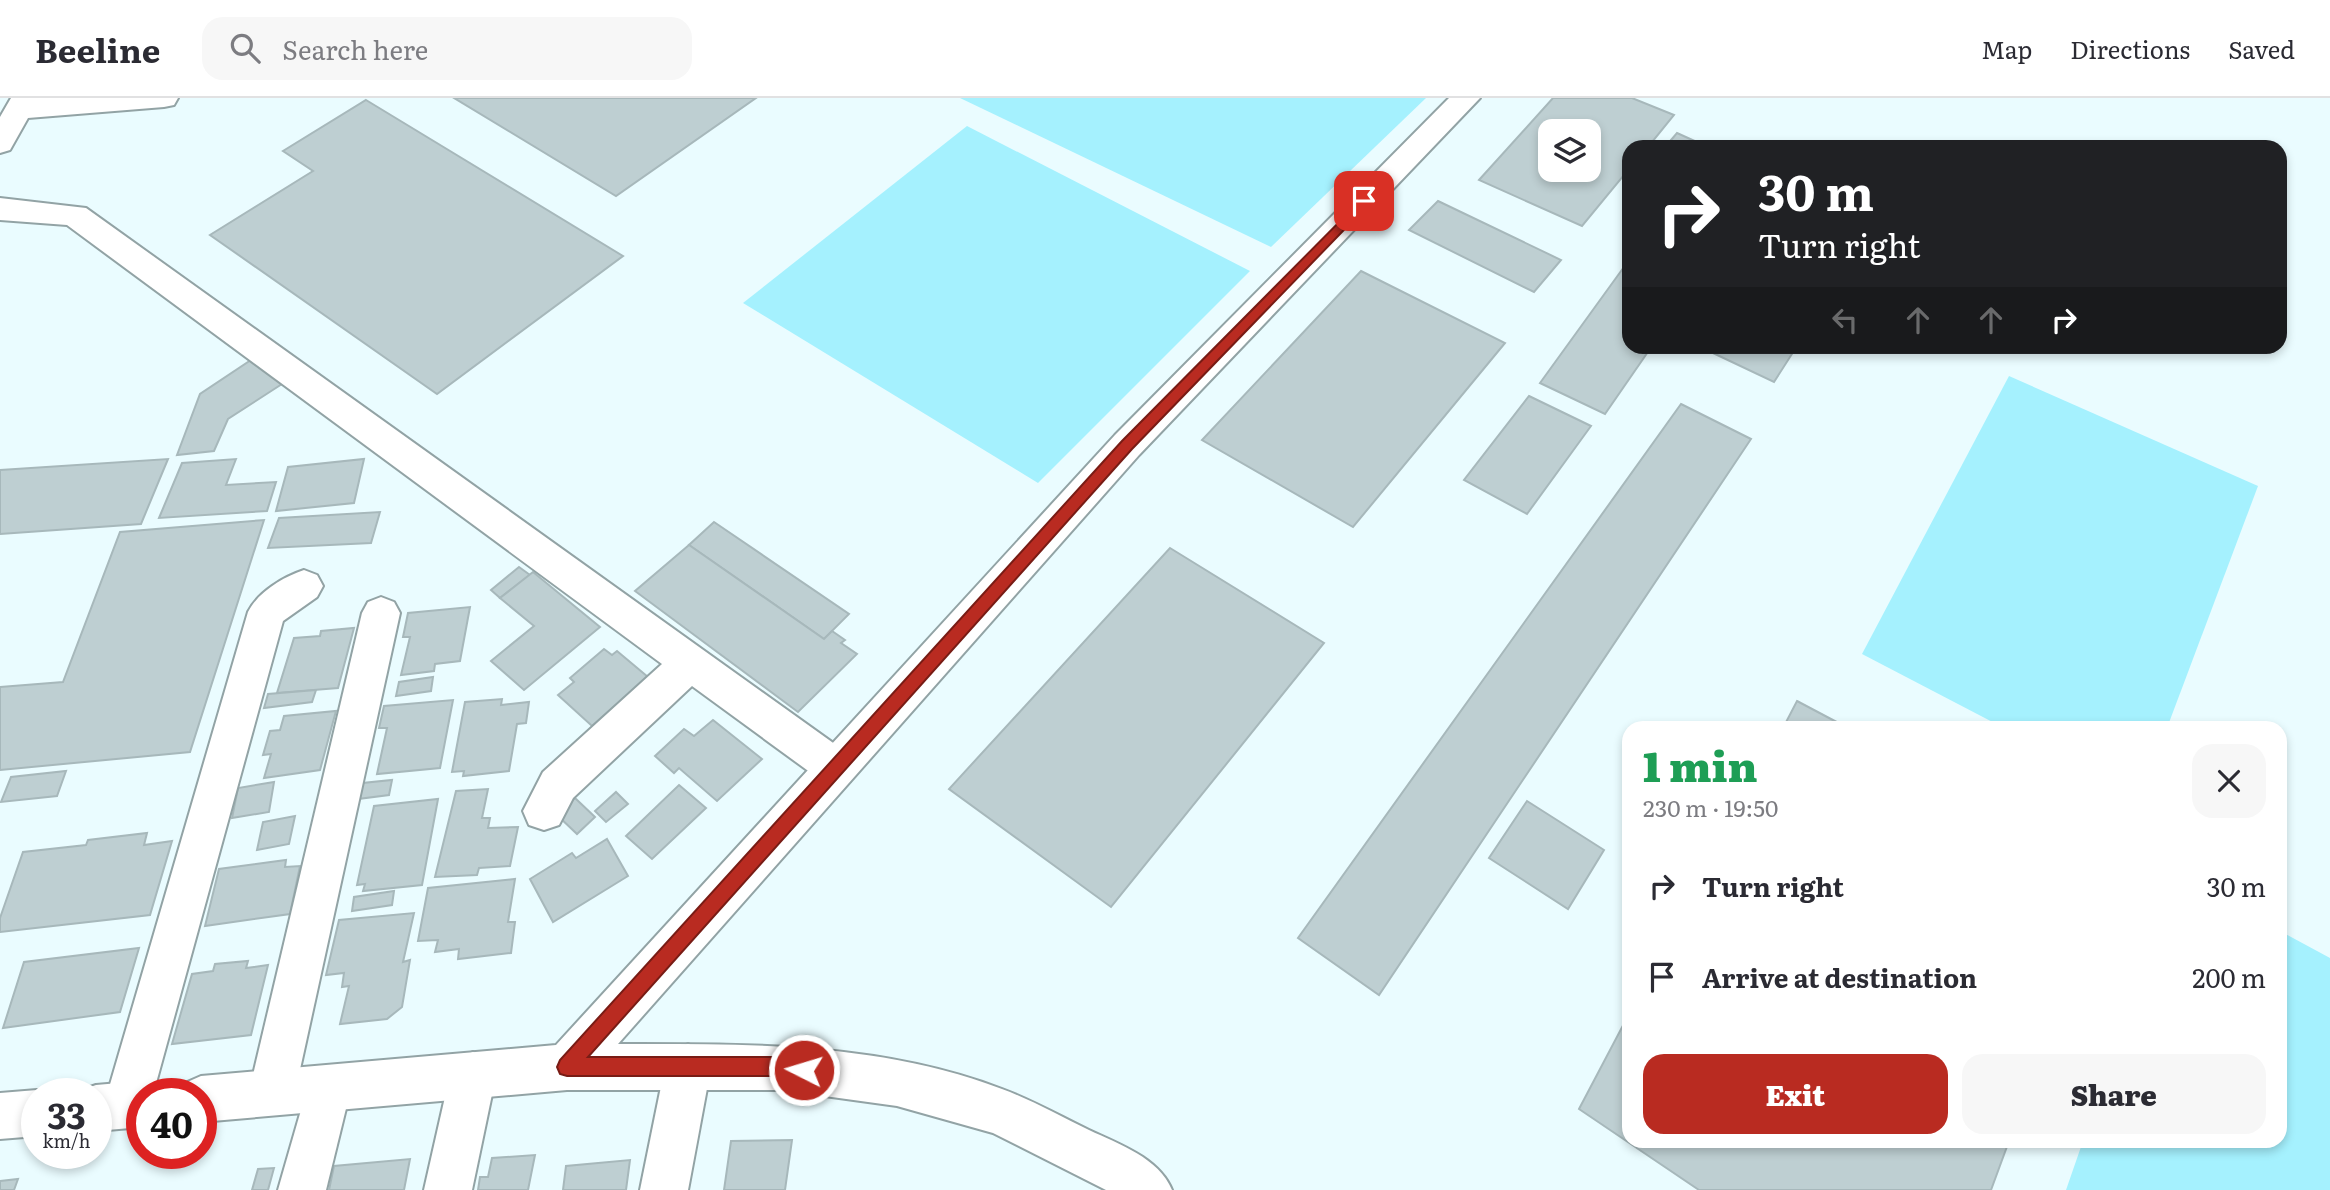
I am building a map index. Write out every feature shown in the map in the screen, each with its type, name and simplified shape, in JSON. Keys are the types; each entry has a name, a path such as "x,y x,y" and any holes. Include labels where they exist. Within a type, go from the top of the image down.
{"street":[{"path":"0,143 21,104 164,98"},
{"path":"567,1067 1127,445 1466,98"},
{"path":"0,208 75,215 836,768"},
{"path":"122,1105 267,612 304,586"},
{"path":"272,1093 381,613"},
{"path":"544,811 558,785 691,662"},
{"path":"217,1097 567,1067 781,1067 897,1083 999,1111 1119,1182"},
{"path":"664,1190 688,1067"},
{"path":"448,1190 473,1075"},
{"path":"302,1190 328,1088"},
{"path":"0,1116 21,1114"}],"shaded area":[{"path":"960,98 1426,98 1271,247"},
{"path":"967,126 1250,271 1038,483 743,303"},
{"path":"2009,376 2258,486 2170,721 1991,721 1862,654"},
{"path":"2287,935 2330,958 2330,1190 2066,1190 2081,1148 2287,1148"}],"building":[{"path":"454,98 756,98 616,196"},
{"path":"1553,98 1632,98 1674,115 1654,140 1622,140 1622,177 1582,226 1479,180"},
{"path":"366,100 623,256 437,394 210,235 313,171 283,151"},
{"path":"1677,133 1692,140 1671,140"},
{"path":"1438,201 1561,260 1534,292 1409,230"},
{"path":"1622,270 1622,354 1646,354 1605,414 1540,383"},
{"path":"1361,271 1505,343 1353,527 1202,440"},
{"path":"1715,354 1792,354 1774,382"},
{"path":"251,360 282,384 228,419 214,451 177,455 200,394"},
{"path":"1529,396 1591,426 1527,514 1464,480"},
{"path":"1681,404 1751,439 1379,995 1298,938"},
{"path":"168,459 141,524 0,534 0,470"},
{"path":"236,459 226,485 276,482 267,511 159,518 182,463"},
{"path":"364,459 354,503 276,511 288,467"},
{"path":"380,512 371,543 268,548 279,518"},
{"path":"264,520 190,752 0,770 0,687 63,682 120,532"},
{"path":"714,522 849,614 824,639 689,545"},
{"path":"689,545 824,639 832,631 845,640 841,643 857,654 798,712 635,591"},
{"path":"1170,548 1324,643 1111,907 949,789"},
{"path":"519,567 530,575 500,598 491,590"},
{"path":"533,572 600,627 524,690 491,661 534,626 500,598"},
{"path":"470,607 460,661 435,664 434,671 401,675 410,637 403,637 408,613"},
{"path":"354,628 338,688 277,693 294,638 320,636 321,631"},
{"path":"604,649 612,655 617,651 648,677 592,726 558,695 574,682 570,678"},
{"path":"433,677 431,691 396,696 399,682"},
{"path":"316,690 312,702 264,708 268,694"},
{"path":"502,699 501,705 529,702 526,723 517,724 509,771 463,776 464,771 452,772 465,702"},
{"path":"453,700 440,768 377,774 387,728 379,728 384,706"},
{"path":"1797,701 1835,721 1787,721"},
{"path":"336,711 320,770 264,778 271,754 263,755 270,731 280,730 284,716"},
{"path":"713,720 762,759 717,801 679,768 674,773 655,756 684,729 694,736"},
{"path":"66,771 57,796 1,802 11,777"},
{"path":"392,780 389,795 350,800 353,784"},
{"path":"274,782 269,812 232,818 238,788"},
{"path":"679,785 706,808 652,859 626,836"},
{"path":"488,789 482,818 490,818 488,828 518,827 510,866 479,868 477,875 435,877 456,791"},
{"path":"616,792 628,804 606,822 595,811"},
{"path":"575,798 595,817 577,834 556,814"},
{"path":"438,799 422,885 363,891 365,884 357,885 374,806"},
{"path":"1527,801 1604,850 1568,909 1489,858"},
{"path":"295,816 289,844 257,850 263,822"},
{"path":"147,833 144,845 172,841 150,915 0,932 0,918 23,852 86,845 88,840"},
{"path":"607,839 628,876 553,922 530,879 572,853 576,858"},
{"path":"286,860 285,867 300,866 290,914 205,926 219,869"},
{"path":"515,879 508,922 515,922 511,953 458,959 459,949 435,952 438,940 418,941 428,888"},
{"path":"394,891 392,905 352,911 354,897"},
{"path":"414,913 403,962 410,960 402,1007 387,1019 340,1024 349,986 342,987 344,973 326,975 339,920"},
{"path":"139,948 120,1012 3,1028 24,962"},
{"path":"248,961 246,968 268,965 251,1035 172,1044 192,974 213,971 215,964"},
{"path":"1622,1027 1622,1138 1579,1109"},
{"path":"792,1140 785,1190 724,1190 731,1141"},
{"path":"1637,1148 2006,1148 1991,1190 1699,1190"},
{"path":"535,1155 528,1190 478,1190 480,1177 488,1177 492,1158"},
{"path":"410,1159 404,1190 329,1190 334,1166"},
{"path":"630,1160 626,1190 563,1190 566,1166"},
{"path":"274,1168 268,1190 252,1190 258,1169"},
{"path":"18,1179 14,1190 0,1190 0,1181"}],"route":[{"path":"804,1070 781,1067 567,1067 1127,445 1364,201"}]}
